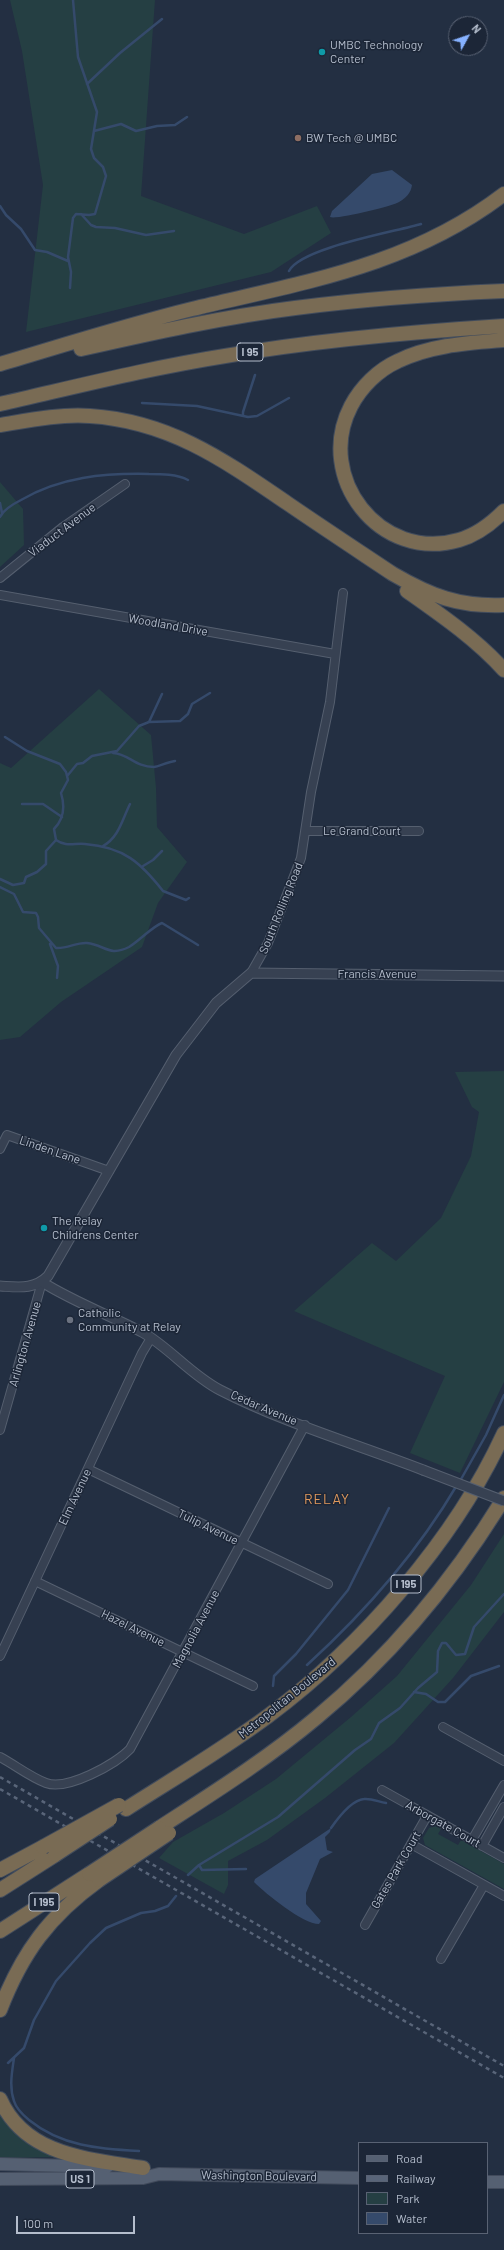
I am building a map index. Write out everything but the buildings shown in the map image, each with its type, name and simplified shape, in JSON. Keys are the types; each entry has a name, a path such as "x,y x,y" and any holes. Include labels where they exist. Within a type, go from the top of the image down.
{"highway":[{"path":"0,365 138,323 350,271 420,245 449,231 471,218 504,194"},
{"path":"0,365 150,334 294,308 421,295 504,291"},
{"name":"I 95","path":"0,404 154,369 288,346 369,336 504,326"},
{"path":"504,340 432,349 396,361 380,372 357,395 342,427 340,442 343,473 356,503 367,516 382,528 401,538 418,542 440,543 458,540 475,533 491,523 504,511"},
{"path":"0,425 63,416 90,416 119,419 162,430 183,438 230,464 324,528 420,590 444,600 462,604 483,606 504,605"},
{"path":"324,528 455,625 493,658 504,670"},
{"name":"Metropolitan Boulevard","path":"0,1890 55,1855 122,1807 206,1758 277,1709 335,1660 366,1629 421,1565 450,1525 481,1477 504,1433"},
{"name":"I 195","path":"0,1931 94,1877 164,1831 316,1718 355,1683 414,1622 477,1542 504,1498"},
{"path":"0,1870 122,1807"},
{"path":"0,2010 10,1985 32,1945 94,1877"},
{"path":"0,2099 10,2117 20,2129 44,2146 79,2157 143,2168"}],"main road":[{"name":"Washington Boulevard","path":"0,2164 143,2168 159,2174"},
{"name":"Washington Boulevard","path":"0,2179 144,2178 159,2174 358,2178"},
{"path":"488,2182 504,2182"}],"street":[{"name":"Viaduct Avenue","path":"0,578 63,527 125,484"},
{"name":"South Rolling Road","path":"42,1282 52,1270 155,1089 192,1031 216,1003 251,973 262,956 301,858 311,792 326,725 343,593"},
{"name":"Woodland Drive","path":"0,595 335,654"},
{"name":"Le Grand Court","path":"306,831 419,831"},
{"name":"Francis Avenue","path":"251,973 504,976"},
{"name":"Linden Lane","path":"0,1149 7,1134 109,1171"},
{"path":"0,1286 32,1286 42,1282"},
{"name":"Cedar Avenue","path":"42,1282 62,1294 151,1338 185,1367 215,1387 305,1425 504,1501"},
{"name":"Arlington Avenue","path":"0,1430 42,1282"},
{"name":"Elm Avenue","path":"0,1656 142,1353 151,1338"},
{"name":"Magnolia Avenue","path":"0,1757 47,1783 62,1785 71,1783 116,1762 130,1749 184,1652 305,1425"},
{"name":"Tulip Avenue","path":"88,1470 328,1584"},
{"name":"Hazel Avenue","path":"35,1581 253,1686"},
{"path":"443,1727 504,1761"},
{"path":"472,1840 504,1785"},
{"name":"Arborgate Court","path":"382,1790 504,1858"},
{"path":"482,1846 504,1807"},
{"name":"Gates Park Court","path":"365,1925 428,1816"},
{"path":"411,1844 504,1896"},
{"path":"441,1959 484,1885"}],"green space":[{"path":"10,0 155,0 141,196 244,234 317,206 331,233 271,272 26,332 43,185 22,51"},
{"path":"0,482 23,509 24,545 0,567"},
{"path":"99,689 151,735 156,788 157,827 187,862 158,903 142,947 61,1002 20,1037 0,1040 0,763 11,768"},
{"path":"504,1071 504,1382 460,1473 410,1453 445,1376 294,1311 372,1243 396,1261 441,1218 471,1156 479,1112 472,1107 455,1072"},
{"path":"504,1534 504,1612 453,1678 394,1743 325,1798 267,1840 228,1861 228,1885 224,1894 159,1858 173,1842 224,1813 276,1779 351,1717 397,1676 471,1585"},
{"path":"436,1826 441,1829 438,1834 458,1845 461,1840 504,1864 504,1889 425,1845 423,1838 429,1828"},
{"path":"0,2109 58,2157 0,2158"}],"water":[{"path":"392,170 412,185 408,195 404,199 395,204 353,215 330,217 332,211 372,174"},
{"path":"331,1828 330,1832 325,1837 327,1850 333,1852 320,1859 306,1893 306,1904 321,1921 319,1924 312,1923 276,1901 254,1882 255,1879"}],"waterway":[{"path":"70,288 71,272 68,257 73,218 76,214 95,214 106,176 103,167 94,158 91,149 97,112 78,57 73,0"},
{"path":"87,84 120,53 162,19"},
{"path":"94,131 121,124 136,131 157,126 175,125 187,117"},
{"path":"0,206 6,215 21,229 35,250 47,252 68,261"},
{"path":"81,214 91,225 96,227 115,228 146,235 174,231"},
{"path":"289,271 297,263 310,255 328,248 421,224"},
{"path":"243,416 255,375"},
{"path":"142,403 197,406 248,417 257,416 289,398"},
{"path":"0,517 15,503 36,492 67,481 116,474 174,475 188,480"},
{"path":"0,503 2,513"},
{"path":"68,775 77,764 83,763 92,756 117,751 139,726 149,722 180,721 188,714 192,704 210,693"},
{"path":"149,722 162,694"},
{"path":"5,737 27,751 60,764 66,772 68,780 61,793 63,803 62,817 54,829 56,840 67,844 99,846 121,853 130,858 147,872 163,891 186,900 189,898"},
{"path":"113,753 119,754 147,766 156,767 175,761"},
{"path":"22,804 43,804 62,817"},
{"path":"103,846 113,838 130,804"},
{"path":"0,879 13,885 24,883 26,877 37,872 46,864 46,851 56,840"},
{"path":"143,866 153,860 162,851"},
{"path":"0,887 14,894 23,912 36,913 39,928 56,948 64,948 87,943 107,950 122,950 129,947 154,927 162,923 198,945"},
{"path":"50,944 58,966 57,978"},
{"path":"460,1481 486,1435 504,1395"},
{"path":"307,1665 349,1624 389,1581 425,1534 457,1485"},
{"path":"273,1686 274,1676 296,1654 348,1590 389,1508"},
{"path":"188,1875 199,1865 278,1817 355,1750 371,1739 379,1723 400,1708 418,1688 437,1672 438,1651 442,1643 446,1643 456,1655 465,1654 474,1627 504,1594"},
{"path":"414,1692 426,1694 438,1702 445,1702 471,1676 499,1666"},
{"path":"331,1828 345,1810 359,1800 369,1799 386,1803"},
{"path":"199,1865 202,1870 246,1869"},
{"path":"8,2063 24,2048 34,2020 56,1981 90,1943 106,1928 141,1913 155,1911 168,1906 176,1896"},
{"path":"14,2058 11,2080 12,2096 15,2104 22,2114 41,2129 67,2141 109,2149 139,2151"}],"railway":[{"path":"0,1777 504,2066"},
{"path":"0,1789 504,2078"}],"place":[{"name":"UMBC Technology Center","path":"322,52"},
{"name":"BW Tech @ UMBC","path":"298,138"},
{"name":"The Relay Childrens Center","path":"44,1228"},
{"name":"Catholic Community at Relay","path":"70,1320"}],"district":[{"name":"RELAY","path":"327,1499"}]}
